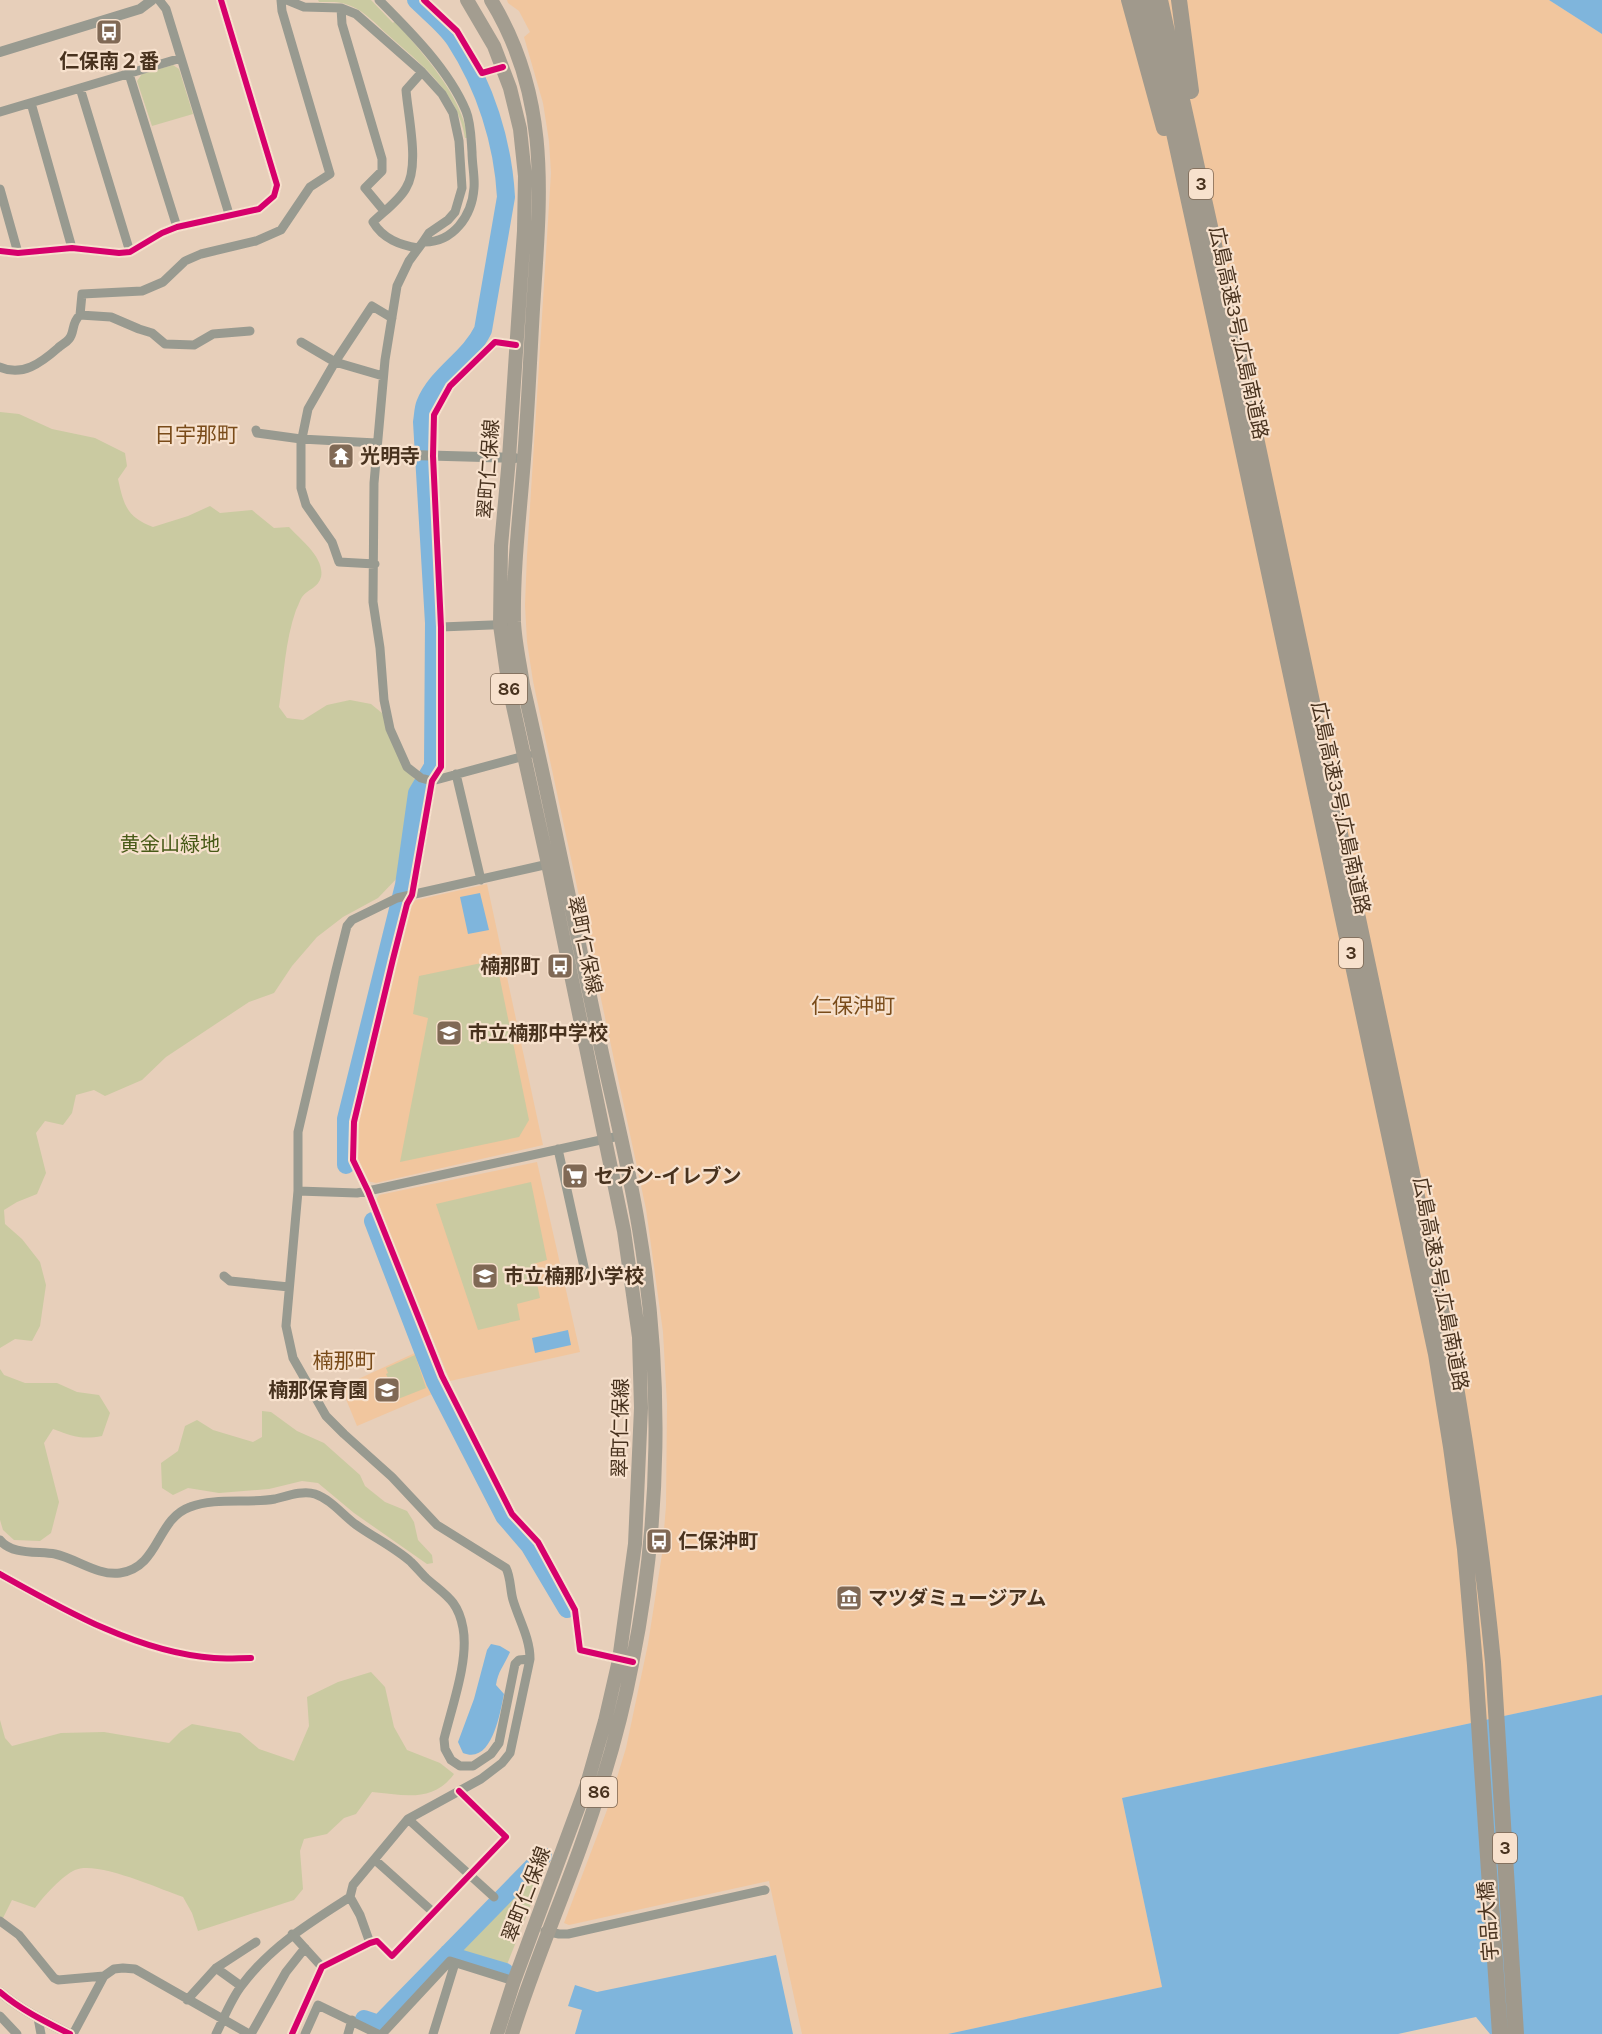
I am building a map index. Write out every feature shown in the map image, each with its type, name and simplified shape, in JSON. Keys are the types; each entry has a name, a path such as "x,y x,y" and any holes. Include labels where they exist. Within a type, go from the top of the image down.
{"highway":[{"path":"1129,0 1149,77 1199,246"},
{"name":"広島高速3号;広島南道路","path":"1145,0 1436,1354 1465,1549 1475,1665"},
{"name":"広島高速3号;広島南道路","path":"1160,0 1241,367 1450,1352 1479,1534 1493,1662"},
{"path":"1179,0 1195,119 1229,285 1241,367"},
{"name":"宇品大橋","path":"1493,1662 1516,2034"},
{"name":"宇品大橋","path":"1475,1665 1500,2034"}],"main road":[{"name":"翠町仁保線","path":"467,0 483,25 503,67 510,88 520,129 525,176 524,231 501,546 500,625 509,688 524,756 555,862 620,1136 639,1228 652,1328 656,1405 654,1482 645,1584 626,1661 605,1721 587,1784 558,1864 512,2034"},
{"name":"翠町仁保線","path":"491,0 508,30 523,68 532,104 538,149 538,230 524,458 515,555 514,624 522,685 538,753 555,862 629,1267 639,1337 641,1408 635,1544 620,1723 601,1788 572,1869 514,1981 497,2034"}],"street":[{"path":"0,52 140,9 152,0"},
{"path":"159,0 166,9 229,214"},
{"path":"0,250 18,253 72,248 130,252 177,227 260,209 274,196 277,185 220,0"},
{"path":"80,315 82,294 142,291 163,282 193,257 256,241 280,230 310,187 330,174 282,11 281,0"},
{"path":"286,0 304,8 341,8 356,14 422,72 442,94 453,113 459,141 462,188 455,212 448,220 429,233 397,286 384,376 376,449 374,602 384,700 390,729 407,767 421,778 431,781 538,753"},
{"path":"379,0 407,27 442,71 466,112 474,189 466,219 450,236 421,245 400,245 378,231 373,222 406,189 411,177 413,164 406,90 422,72"},
{"path":"424,0 457,31 482,74 503,67"},
{"path":"341,8 342,24 382,159 382,171 365,188 384,211"},
{"path":"0,112 181,58"},
{"path":"129,74 177,227"},
{"path":"80,88 130,252"},
{"path":"31,103 72,248"},
{"path":"0,189 18,253"},
{"path":"375,564 339,562 332,542 306,505 300,473 302,439 308,409 335,362 372,306 392,318"},
{"path":"0,367 10,372 26,370 48,357 70,339 74,320 80,315 111,317 152,333 165,344 194,345 213,334 250,331"},
{"path":"301,342 335,362 384,376"},
{"path":"516,345 495,342 450,386 434,415 427,456 441,627 441,767 431,781 405,896 407,904 354,1122 353,1160 368,1191 442,1376 512,1514 538,1542 575,1610 580,1650 626,1661"},
{"path":"256,430 257,433 427,456 524,458"},
{"path":"441,627 514,624"},
{"path":"456,774 481,880"},
{"path":"370,1943 360,1915 350,1897 353,1885 408,1819 459,1791 502,1763 510,1753 530,1659 530,1647 512,1598 506,1568 437,1525 392,1477 326,1416 293,1358 286,1326 298,1191 298,1132 347,926 352,920 405,896 555,862"},
{"path":"298,1191 368,1191 620,1136"},
{"path":"558,1149 586,1276"},
{"path":"567,1281 629,1267"},
{"path":"224,1276 230,1281 290,1287"},
{"path":"639,1481 654,1482"},
{"path":"0,1540 4,1545 16,1549 52,1553 71,1558 104,1573 121,1573 139,1566 153,1553 166,1527 179,1513 190,1507 214,1502 271,1499 300,1493 312,1493 324,1497 354,1523 409,1561 444,1591 456,1606 463,1628 463,1659 444,1739 450,1760 460,1766 473,1766 491,1754 499,1743 515,1664 519,1660 530,1659"},
{"path":"0,1574 76,1616 158,1649 215,1658 251,1658"},
{"path":"292,2034 322,1967 377,1941 392,1956 506,1837 459,1791"},
{"path":"408,1819 494,1897"},
{"path":"375,1860 433,1912"},
{"path":"558,1864 572,1869"},
{"path":"541,1929 568,1934 765,1890"},
{"path":"216,2034 241,1986 257,1967 292,1934 350,1897"},
{"path":"0,1921 19,1935 58,1980 104,1976 123,1968 135,1969 250,2034 286,1972 304,1948"},
{"path":"292,1934 322,1967"},
{"path":"187,2000 216,1968 256,1942"},
{"path":"305,2034 318,2005 380,2034 450,1961 514,1981"},
{"path":"433,2034 455,1963"},
{"path":"216,1968 241,1986"},
{"path":"0,1992 38,2018 71,2034 104,1976"},
{"path":"0,2016 17,2034"},
{"path":"38,2018 40,2034"},
{"path":"348,2034 352,2020"}],"shaded area":[{"path":"507,0 1549,0 1602,34 1602,1695 1122,1798 1162,1987 948,2034 802,2034 769,1881 569,1925 564,1923 607,1810 626,1748 648,1644 662,1554 666,1506 667,1404 663,1332 646,1209 533,681 527,642 525,605 527,555 551,173 543,103 524,37 530,32 519,11"},
{"name":"市立楠那中学校","path":"487,884 543,1145 376,1183 367,1181 358,1163 358,1123 412,901"},
{"name":"市立楠那小学校","path":"537,1162 580,1352 450,1381 376,1200 379,1195"},
{"name":"楠那保育園","path":"417,1352 432,1394 357,1426 341,1387"}],"green space":[{"path":"318,0 371,0 393,23 395,21 429,61 449,90 458,106 468,138 465,138 461,122 446,93 412,56 356,8 343,3 319,2"},
{"path":"173,65 179,69 193,114 152,126 137,81 142,74"},
{"name":"黄金山緑地","path":"0,412 19,414 52,429 95,438 125,453 127,466 118,479 122,496 132,515 153,527 210,506 220,513 252,510 274,528 289,527 316,556 321,577 318,584 302,597 292,622 279,707 287,718 303,720 327,705 350,700 371,704 382,713 406,770 419,784 415,796 410,840 400,875 378,898 343,917 317,937 292,966 274,993 249,1002 166,1057 142,1080 105,1096 94,1090 76,1095 72,1113 63,1125 45,1121 36,1133 46,1173 37,1194 4,1210 5,1224 22,1239 40,1262 46,1285 40,1326 32,1341 15,1339 0,1348"},
{"path":"496,960 529,1120 519,1137 400,1162 428,1018 413,1014 419,976"},
{"path":"531,1182 547,1260 533,1264 540,1298 517,1304 520,1320 478,1330 436,1204"},
{"path":"415,1355 426,1388 398,1399 386,1374 388,1373 386,1368"},
{"path":"0,1369 4,1375 25,1383 57,1383 77,1392 99,1395 110,1413 102,1436 77,1437 53,1429 44,1443 59,1502 51,1533 40,1541 14,1540 3,1530 0,1520"},
{"path":"262,1411 271,1412 297,1431 324,1443 360,1475 365,1486 385,1502 407,1511 414,1522 418,1540 432,1555 433,1563 427,1564 354,1513 318,1483 302,1481 269,1489 219,1493 188,1488 173,1495 162,1488 161,1463 178,1451 185,1426 197,1420 213,1430 253,1442 262,1437"},
{"path":"371,1672 385,1687 394,1727 407,1750 440,1763 454,1774 446,1783 427,1793 406,1795 372,1792 356,1814 344,1818 327,1834 304,1839 300,1851 303,1889 294,1900 198,1931 183,1897 112,1872 85,1868 75,1870 65,1877 35,1908 12,1900 3,1918 0,1917 0,1720 5,1738 12,1746 61,1733 104,1732 169,1743 192,1724 240,1733 259,1749 294,1761 309,1726 307,1697 338,1682"},
{"path":"546,1858 549,1859 506,1967 461,1955 459,1950"}],"water":[{"path":"1549,0 1602,0 1602,34"},
{"path":"480,893 489,930 468,934 460,897"},
{"path":"568,1330 571,1345 535,1353 532,1338"},
{"path":"491,1644 510,1652 496,1685 504,1694 500,1713 488,1745 481,1752 473,1755 463,1753 458,1742 474,1699 487,1650"},
{"path":"1602,1695 1602,2034 1490,2034 1476,2017 1398,2034 948,2034 1162,1987 1122,1798"},
{"path":"776,1955 793,2034 575,2034 582,2010 568,2006 575,1985 597,1992"}],"waterway":[{"path":"346,1165 346,1119 404,885 417,793 433,766 434,623 423,411 430,393 470,350 483,330 506,197 501,156 484,95 455,40 442,24 416,0"},
{"path":"373,1221 435,1382 504,1516 529,1545 567,1609"},
{"path":"364,2019 379,2024 543,1856"},
{"path":"448,1953 505,1972"}],"cycle path":[{"path":"0,251 18,253 72,248 130,252 177,227 259,209 274,196 277,185 221,0"},
{"path":"424,0 457,31 482,73 503,67"},
{"path":"516,345 495,342 450,386 434,415 433,456 441,627 441,767 432,781 412,895 407,904 354,1122 353,1160 368,1191 442,1376 512,1514 538,1542 575,1610 580,1650 633,1662"},
{"path":"0,1574 50,1602 130,1639 186,1654 219,1658 251,1658"},
{"path":"292,2034 322,1967 377,1941 392,1956 506,1837 459,1791"},
{"path":"0,1992 25,2010 70,2034"}],"place":[{"name":"仁保南２番","path":"109,32"},
{"name":"光明寺","path":"341,456"},
{"name":"楠那町","path":"560,966"},
{"name":"市立楠那中学校","path":"449,1033"},
{"name":"セブン-イレブン","path":"575,1176"},
{"name":"市立楠那小学校","path":"485,1276"},
{"name":"楠那保育園","path":"387,1390"},
{"name":"仁保沖町","path":"659,1541"},
{"name":"マツダミュージアム","path":"849,1598"}],"district":[{"name":"日宇那町","path":"196,435"},
{"name":"仁保沖町","path":"853,1006"},
{"name":"楠那町","path":"344,1361"}]}
